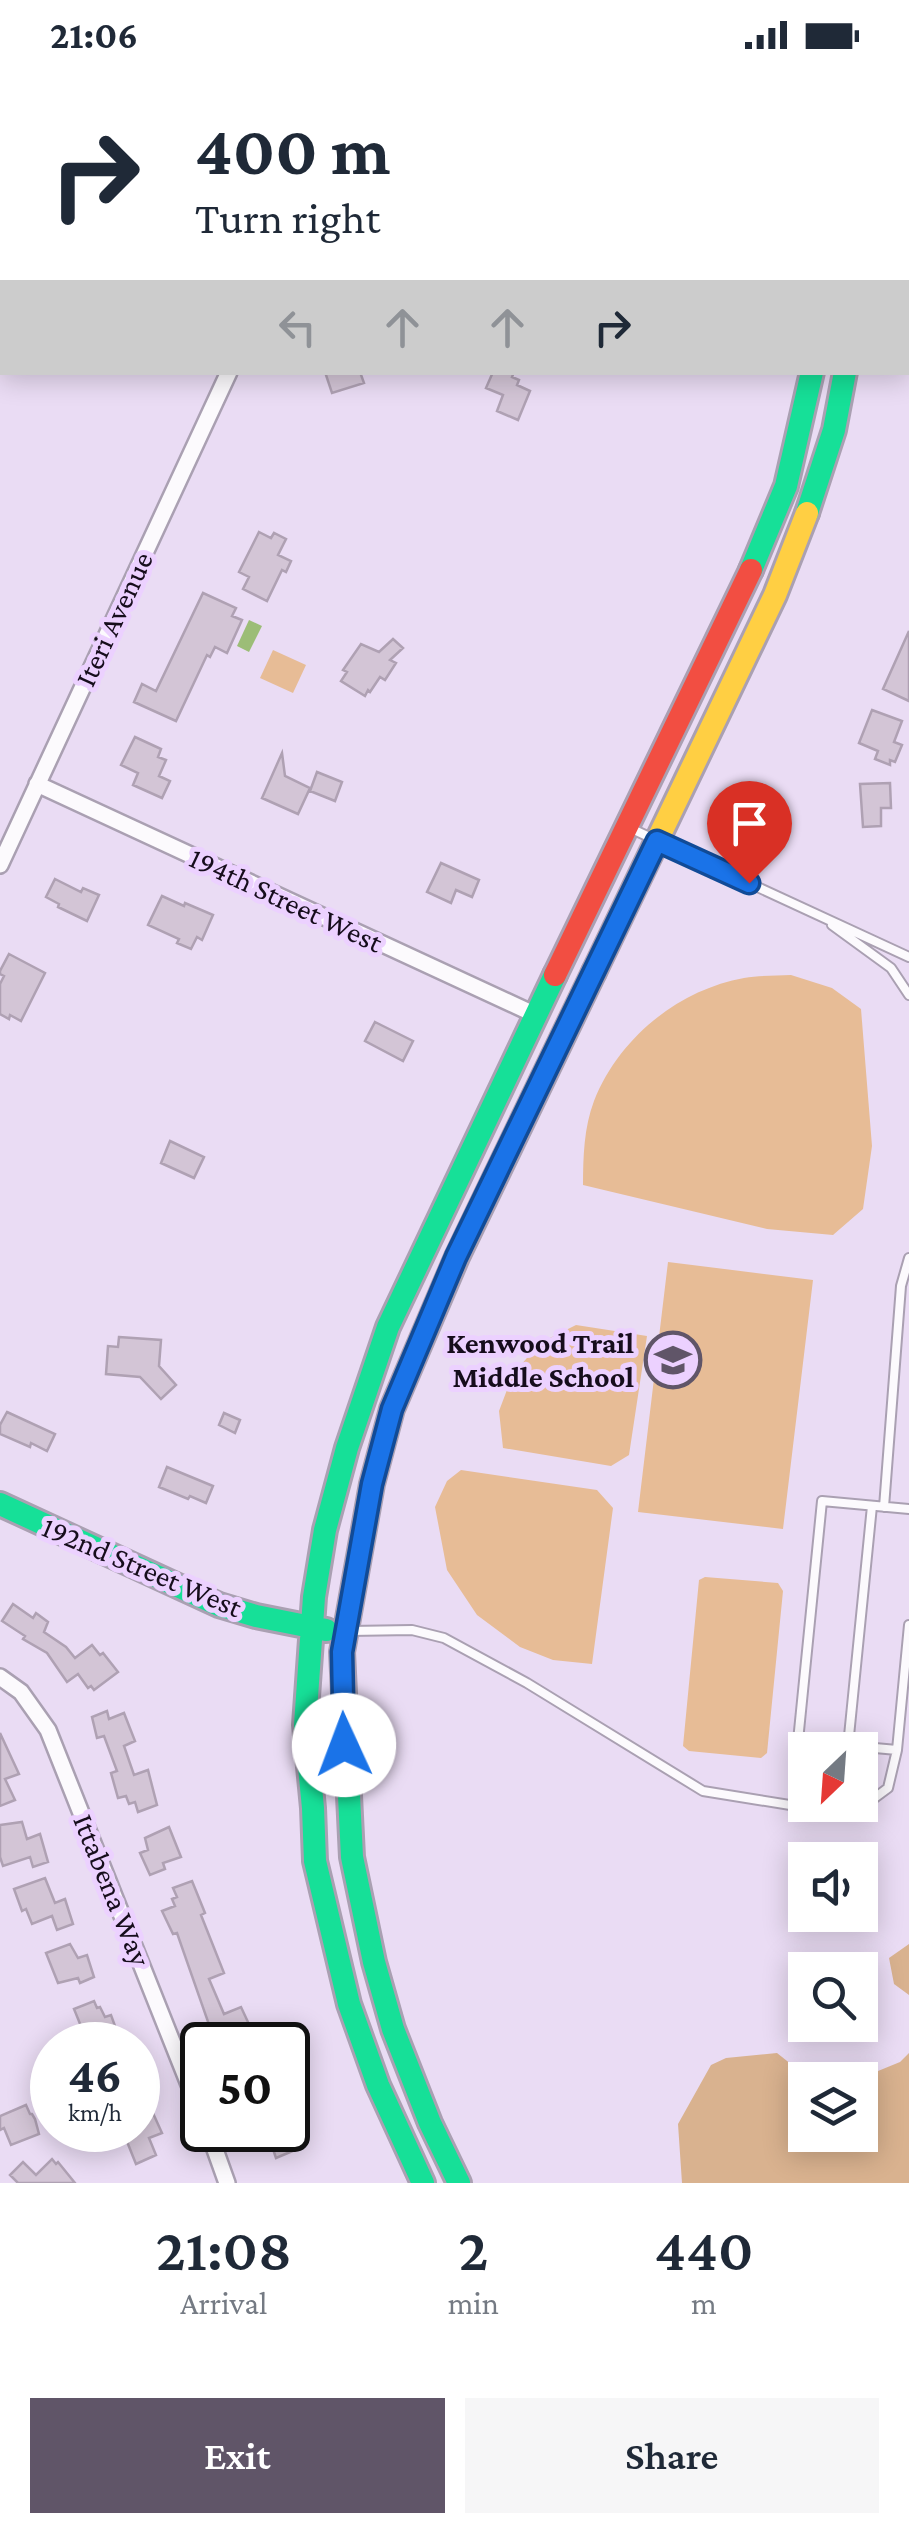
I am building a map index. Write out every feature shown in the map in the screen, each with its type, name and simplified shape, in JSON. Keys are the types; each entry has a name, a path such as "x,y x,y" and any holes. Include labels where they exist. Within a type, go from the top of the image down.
{"main road":[{"path":"422,2183 378,2086 349,2003 315,1861 305,1725 311,1628 325,1530 347,1448 388,1327 762,548 786,486 811,375"},
{"path":"459,2183 430,2123 393,2029 352,1858 342,1652 372,1484 392,1409 456,1257 775,594 826,455 845,375"},
{"name":"192nd Street West","path":"0,1504 208,1600 311,1628 345,1632"}],"street":[{"name":"Iteri Avenue","path":"0,865 228,375"},
{"name":"194th Street West","path":"37,784 536,1015"},
{"name":"Ittabena Way","path":"0,1678 21,1692 48,1730 180,2061"},
{"path":"216,2152 228,2183"}],"lane":[{"path":"627,827 909,957"},
{"path":"819,915 891,968 909,995"},
{"path":"884,1507 909,1258"},
{"path":"799,1732 822,1500 909,1509"},
{"path":"849,1732 872,1506"},
{"path":"345,1632 412,1630 444,1638 528,1682 703,1791 826,1812 861,1808 888,1788 897,1750 909,1625"},
{"path":"878,1748 897,1750"}],"shaded area":[{"path":"249,620 262,626 249,652 237,646"},
{"path":"273,650 306,665 293,693 260,678"},
{"path":"791,975 832,988 861,1009 872,1146 863,1209 833,1235 767,1229 583,1185 586,1132 594,1101 605,1078 635,1038 654,1020 696,993 744,978"},
{"path":"668,1262 813,1280 783,1529 638,1512"},
{"path":"576,1325 647,1336 629,1455 611,1466 503,1448 499,1411 513,1374 540,1343"},
{"path":"461,1470 597,1490 613,1508 592,1664 553,1660 520,1647 477,1615 447,1570 435,1507 447,1481"},
{"path":"705,1577 778,1583 783,1591 767,1753 761,1758 689,1751 683,1746 699,1580"},
{"path":"909,1944 909,1995 894,1984 889,1958"},
{"path":"777,2053 788,2062 788,2152 878,2152 878,2071 900,2062 909,2053 909,2183 682,2183 678,2124 711,2065 726,2058"}],"building":[{"path":"326,375 361,375 364,383 332,393"},
{"path":"492,375 513,375 519,380 517,385 530,391 518,420 497,411 503,395 486,388"},
{"path":"259,532 286,539 278,555 291,561 286,572 282,570 267,601 243,589 249,577 239,572"},
{"path":"203,593 236,608 232,616 242,620 227,653 215,647 210,657 207,655 176,721 134,702 142,684 156,691"},
{"path":"909,631 909,701 883,689"},
{"path":"393,639 403,648 390,660 396,663 385,680 380,677 365,696 341,681 347,672 343,670 361,644 379,652"},
{"path":"872,710 902,721 894,742 902,745 890,765 875,759 878,751 859,743"},
{"path":"135,737 161,749 158,757 166,760 159,776 170,781 162,798 133,785 138,773 121,765"},
{"path":"282,753 285,776 310,788 298,814 262,798"},
{"path":"317,772 342,782 335,801 310,791"},
{"path":"890,783 891,808 881,808 881,826 863,827 860,784"},
{"path":"441,863 479,880 472,897 456,890 451,903 427,892"},
{"path":"55,879 81,892 83,888 99,895 87,921 46,897"},
{"path":"162,896 213,915 202,940 197,937 191,949 148,925"},
{"path":"9,954 45,973 21,1021 0,1014 0,984 4,976 0,971"},
{"path":"375,1022 413,1041 403,1061 365,1041"},
{"path":"170,1141 204,1157 194,1178 161,1163"},
{"path":"119,1337 161,1340 159,1366 176,1385 161,1399 140,1377 106,1374 108,1346 118,1347"},
{"path":"7,1412 55,1434 47,1451 0,1434"},
{"path":"224,1413 240,1420 235,1433 219,1425"},
{"path":"167,1467 213,1486 206,1503 159,1487"},
{"path":"13,1604 33,1618 36,1613 48,1622 44,1632 75,1658 92,1645 118,1672 94,1690 78,1674 67,1682 47,1653 2,1621"},
{"path":"107,1711 109,1719 124,1713 135,1741 124,1746 134,1775 148,1770 157,1805 138,1812 135,1802 129,1804 126,1796 118,1798 111,1773 117,1771 104,1736 97,1738 92,1717"},
{"path":"0,1733 19,1774 5,1779 15,1800 0,1806"},
{"path":"22,1822 27,1839 40,1834 48,1862 33,1867 30,1857 3,1866 0,1825"},
{"path":"169,1827 181,1857 163,1863 165,1869 150,1875 140,1853 148,1850 145,1838"},
{"path":"45,1878 55,1903 65,1899 73,1924 57,1930 52,1916 32,1924 26,1909 22,1911 14,1889"},
{"path":"192,1881 224,1973 209,1979 224,2014 241,2007 248,2022 208,2022 177,1933 173,1934 162,1911 175,1906 173,1888"},
{"path":"70,1944 78,1958 87,1955 94,1977 80,1983 78,1978 58,1983 46,1953"},
{"path":"94,2001 114,2022 79,2022 74,2009"},
{"path":"26,2105 30,2138 11,2145 4,2128 0,2130 0,2116"},
{"path":"131,2152 155,2152 156,2155 136,2164"},
{"path":"52,2159 75,2183 18,2183 10,2175 23,2162 36,2175"}],"traffic: fast":[{"path":"751,570 786,486 811,375"},
{"path":"807,513 834,430 844,375"},
{"path":"459,2183 430,2123 393,2029 374,1962 352,1857 342,1652 372,1484 392,1409 457,1257 594,972"},
{"path":"423,2183 378,2085 349,2004 315,1861 305,1725 314,1597 325,1530 347,1448 388,1327 555,975"},
{"path":"0,1504 219,1605 326,1630"}],"traffic: slow":[{"path":"594,972 775,595 807,513"}],"traffic: jam":[{"path":"555,975 751,570"}],"place":[{"name":"Kenwood Trail Middle School","path":"673,1360"}],"route":[{"path":"344,1745 342,1652 372,1484 392,1409 456,1257 657,841 749,883"}]}
